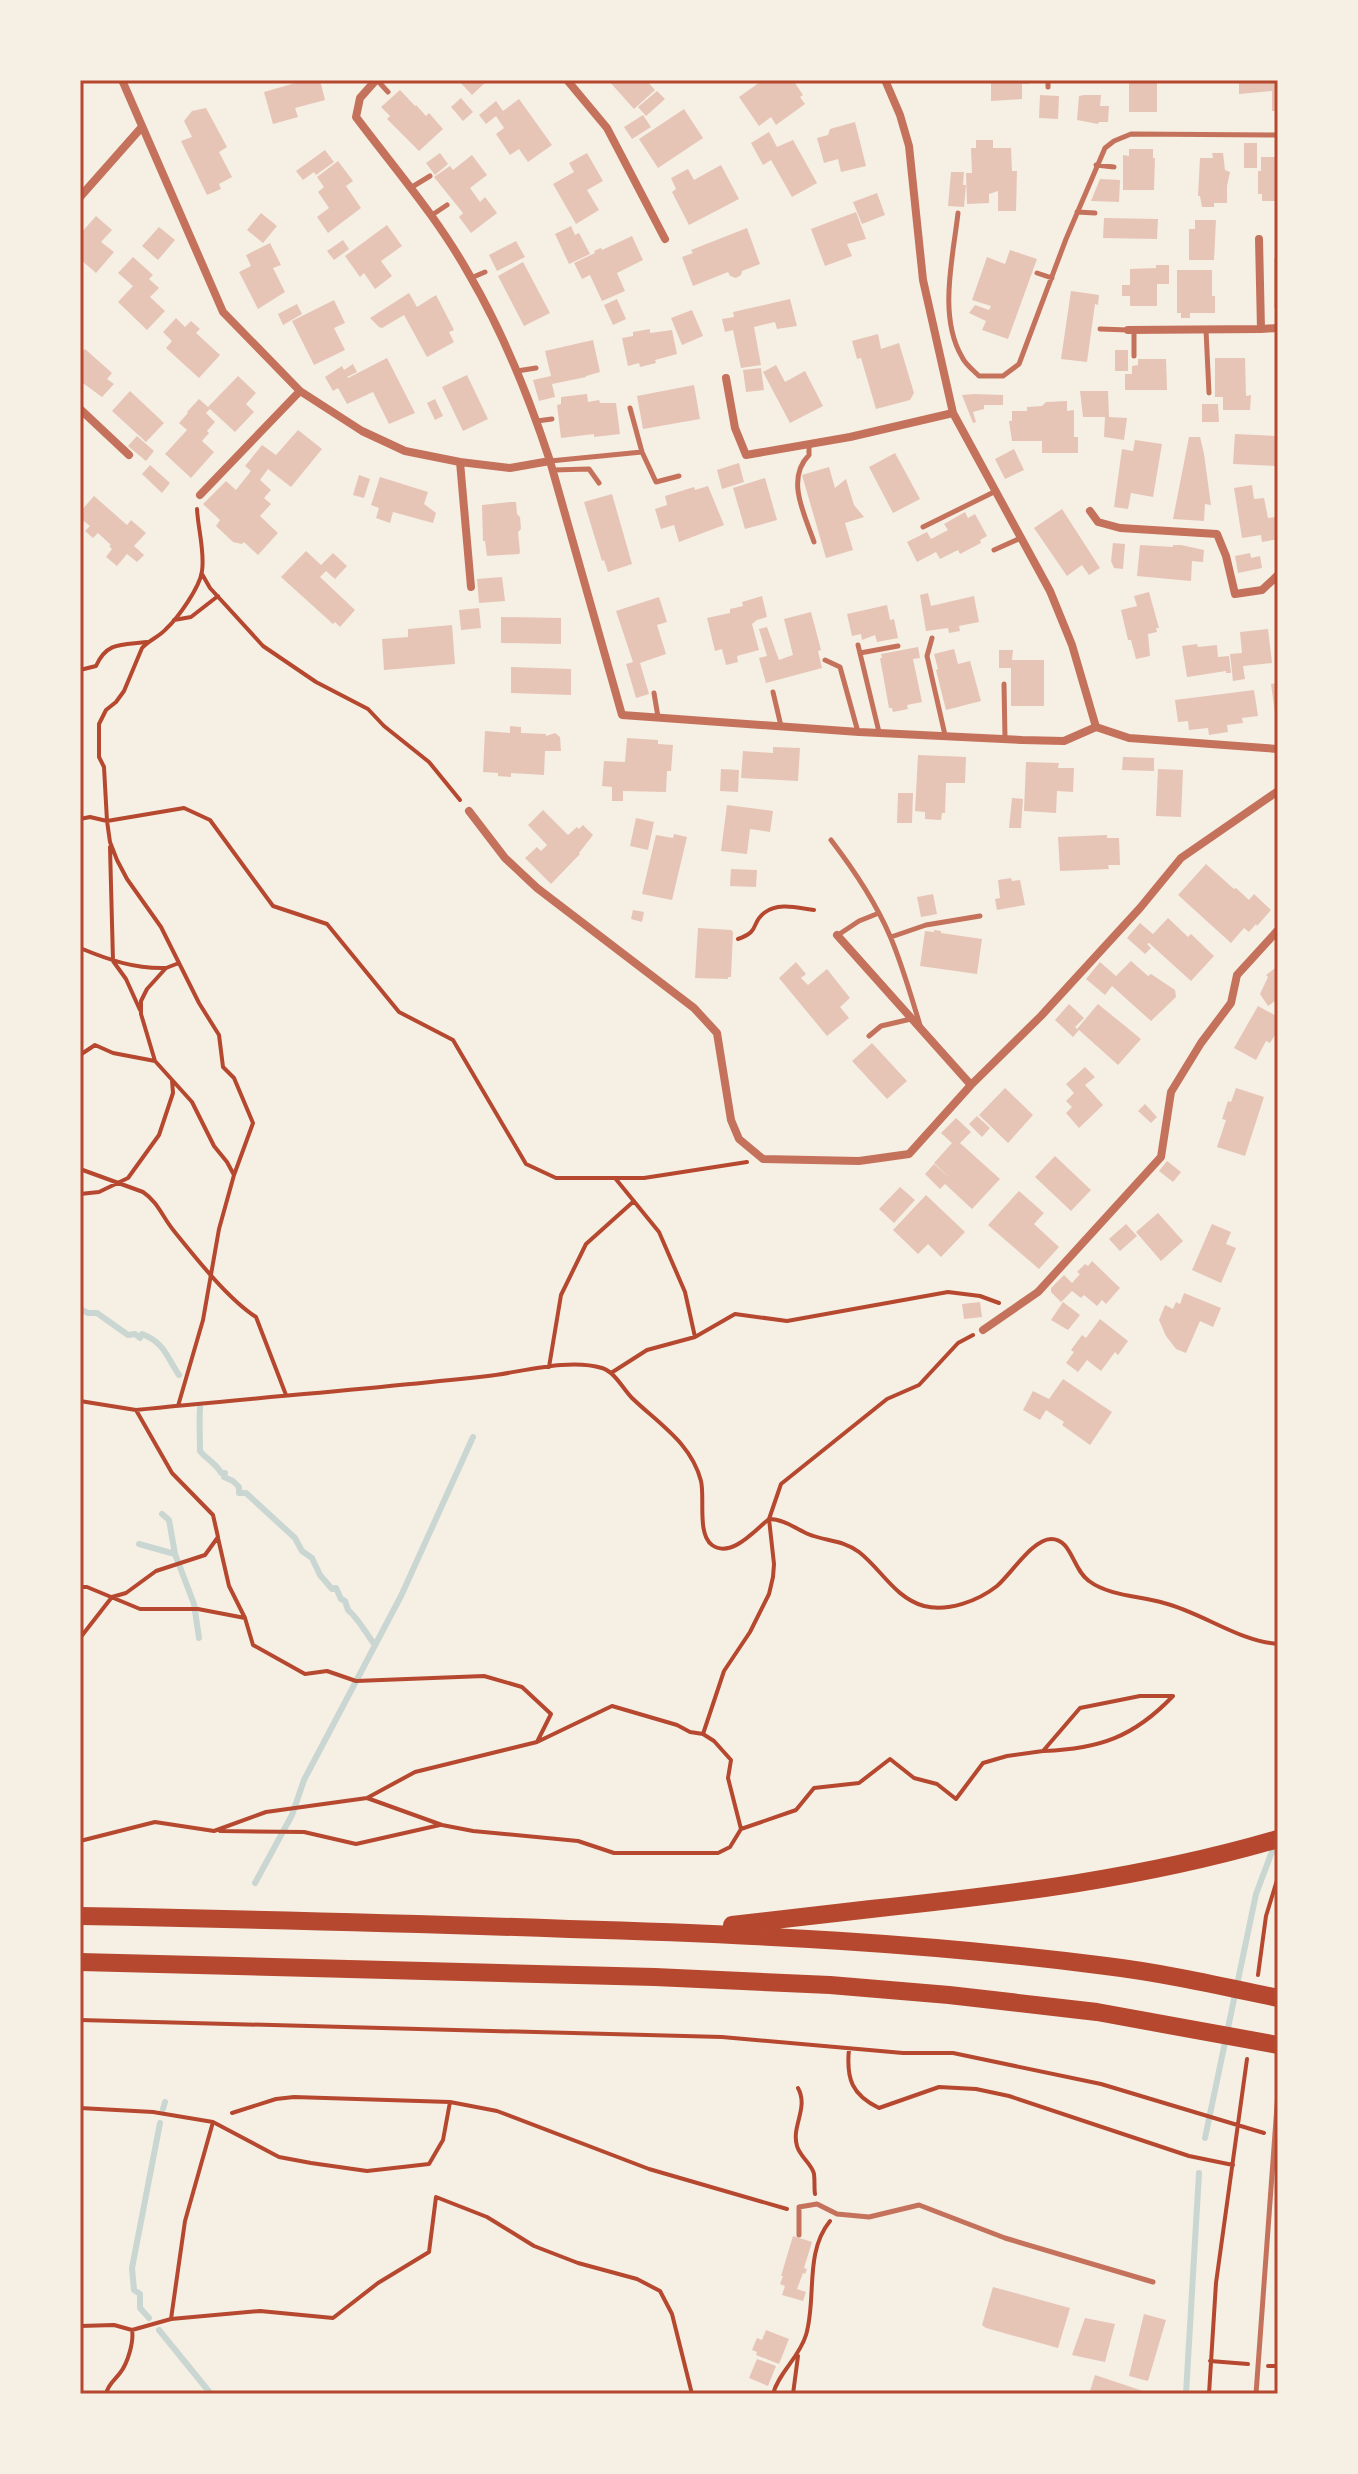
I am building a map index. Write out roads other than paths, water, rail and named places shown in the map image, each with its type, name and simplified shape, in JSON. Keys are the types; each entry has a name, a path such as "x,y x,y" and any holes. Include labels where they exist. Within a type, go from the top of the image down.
{"highway":[{"path":"665,1932 1044,1890 1129,1876 1278,1839"},
{"path":"80,1916 665,1932 832,1940 1107,1966 1278,1998"},
{"path":"80,1962 718,1979 919,1993 1097,2012 1278,2045"}],"street":[{"path":"122,80 223,312 300,391 362,431 405,451 510,468 552,465"},
{"path":"376,80 360,98 356,117 412,187 471,278 516,372 552,465 622,715 859,732 1064,741 1096,727 1129,738 1278,749"},
{"path":"567,80 607,128 665,239"},
{"path":"885,80 909,146 923,280 953,413 1050,591 1072,645 1096,727"},
{"path":"80,197 141,128"},
{"path":"1259,239 1261,329"},
{"path":"1131,330 1278,328"},
{"path":"726,378 735,428 746,455 809,445 953,413"},
{"path":"200,495 300,391"},
{"path":"80,409 129,455"},
{"path":"460,462 471,587"},
{"path":"1090,511 1098,522 1120,528 1217,534 1235,594 1262,590 1278,575"},
{"path":"469,811 505,858 537,888 694,1008 717,1033 731,1120 739,1139 763,1159 859,1161 909,1154 971,1085 1041,1016 1140,908 1181,858 1278,791"},
{"path":"983,1330 1038,1292 1161,1157 1171,1092 1201,1043 1231,1003 1237,975 1278,930"},
{"path":"837,935 971,1085"}],"lane":[{"path":"376,80 388,92"},
{"path":"958,213 949,307 953,335 962,359 979,376 1003,376 1019,364 1105,148 1131,134 1278,135"},
{"path":"1096,165 1114,167"},
{"path":"412,187 430,176"},
{"path":"431,215 447,205"},
{"path":"1077,212 1095,213"},
{"path":"471,278 485,272"},
{"path":"1037,273 1052,278"},
{"path":"1100,329 1131,330 1134,356"},
{"path":"1206,329 1209,393"},
{"path":"516,372 536,368"},
{"path":"630,408 642,452 656,482 679,476"},
{"path":"537,421 552,419"},
{"path":"809,445 809,455 800,464 796,477 814,542"},
{"path":"552,465 642,452"},
{"path":"552,465 589,469 599,483"},
{"path":"923,527 996,491"},
{"path":"994,550 1022,538"},
{"path":"932,638 927,656 945,736"},
{"path":"858,645 879,733"},
{"path":"860,653 898,646"},
{"path":"825,660 840,667 859,732"},
{"path":"1004,684 1005,739"},
{"path":"773,692 781,727"},
{"path":"654,693 658,718"},
{"path":"831,840 854,870 891,937 923,1034"},
{"path":"837,935 879,913"},
{"path":"891,937 926,925 980,916"},
{"path":"869,1036 881,1026 911,1019"},
{"path":"1256,2394 1278,2092"},
{"path":"799,2235 799,2207 817,2204 837,2214 869,2217 919,2205 1005,2238 1153,2282"}],"waterway":[{"path":"80,1309 97,1313 128,1335 135,1334 140,1338 142,1334 156,1342 179,1375"},
{"path":"200,1407 200,1451 221,1473 225,1473 224,1477 239,1487 239,1493 246,1493 295,1538 302,1551 312,1558 320,1575 332,1589 336,1588 348,1610 375,1645"},
{"path":"255,1883 292,1815 304,1780 401,1596 473,1437"},
{"path":"162,1514 169,1520 175,1554 194,1604 199,1638"},
{"path":"139,1544 175,1554"},
{"path":"1205,2138 1256,1894 1274,1846"},
{"path":"163,2109 165,2102"},
{"path":"149,2318 140,2308 140,2294 134,2290 132,2268 160,2123"},
{"path":"1186,2394 1199,2173"},
{"path":"159,2330 211,2394"}]}
